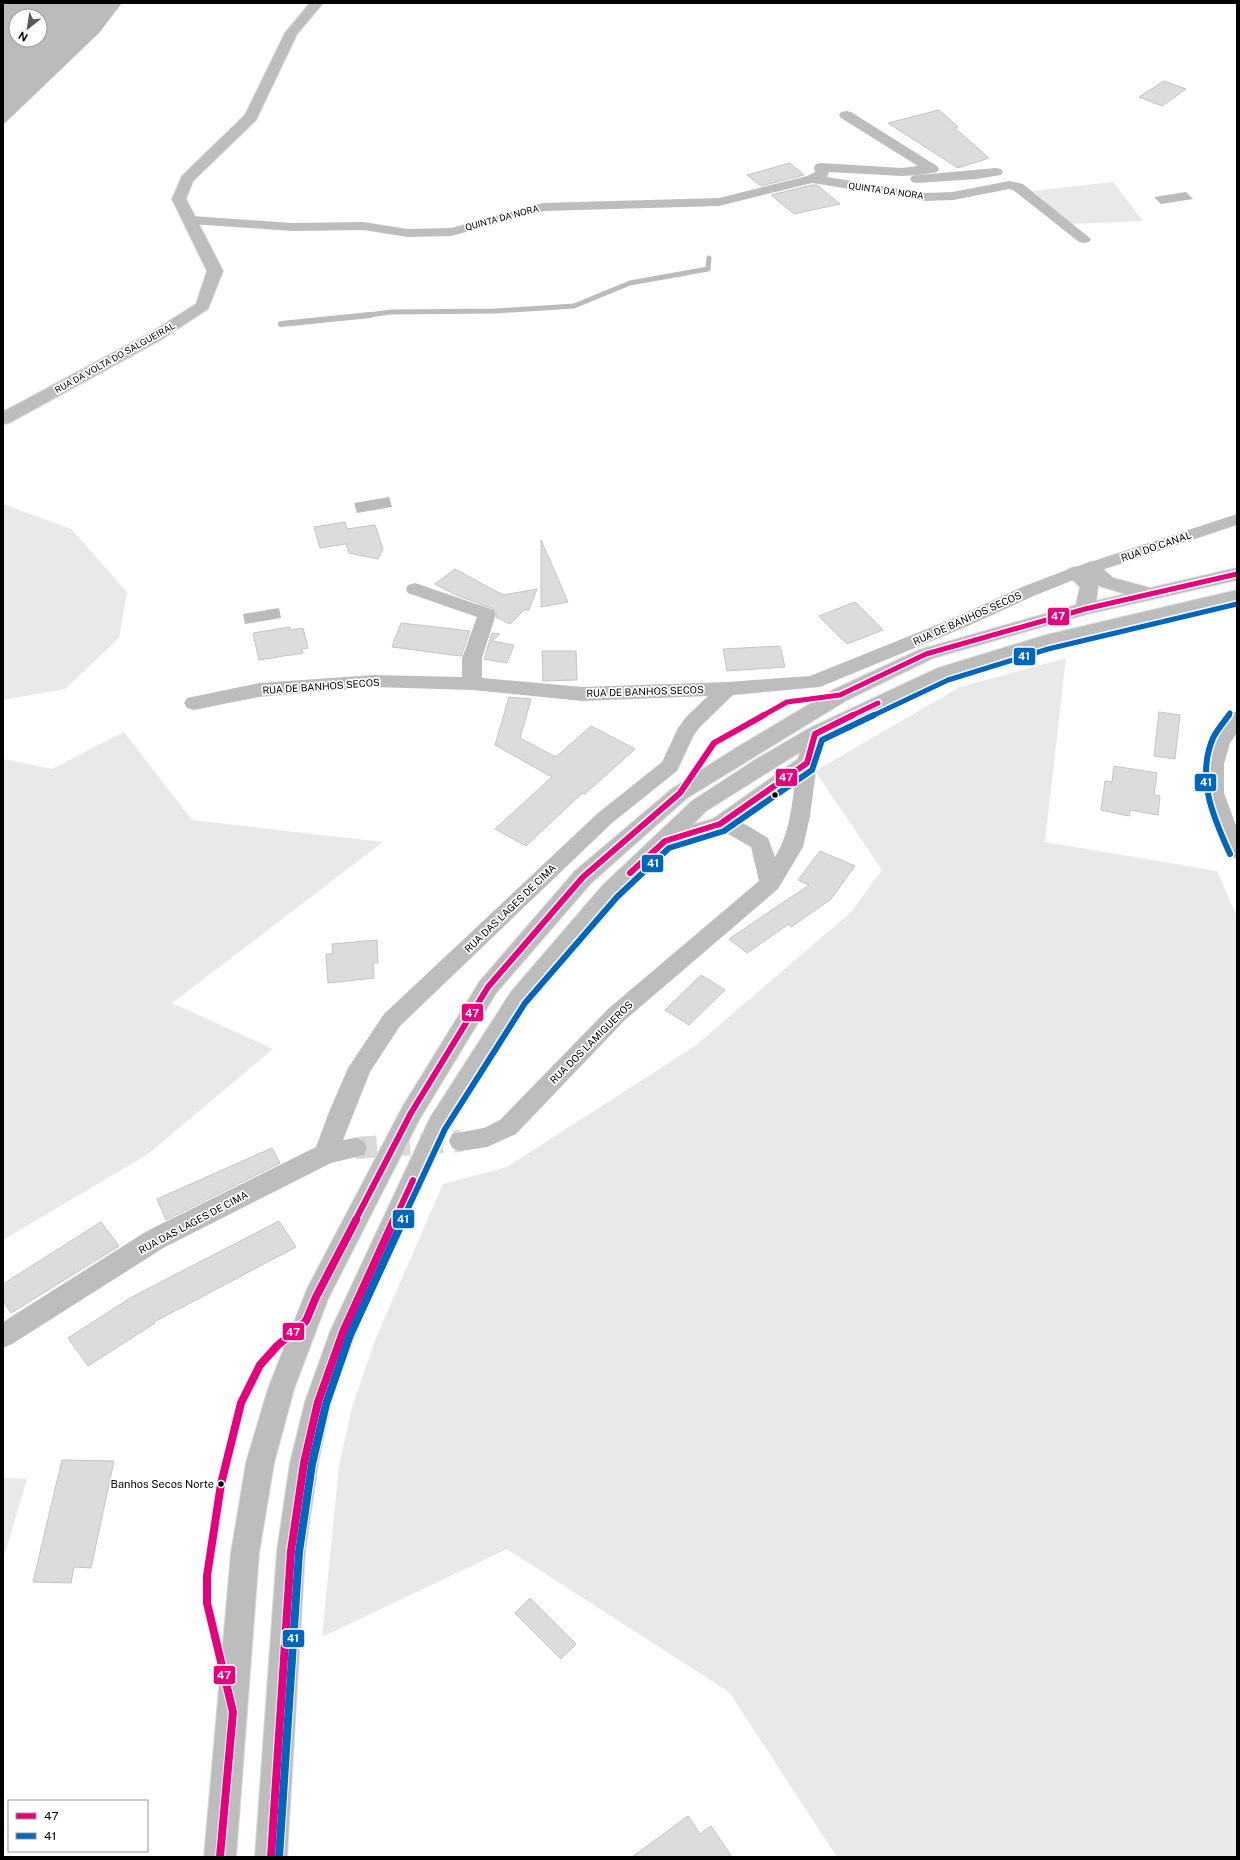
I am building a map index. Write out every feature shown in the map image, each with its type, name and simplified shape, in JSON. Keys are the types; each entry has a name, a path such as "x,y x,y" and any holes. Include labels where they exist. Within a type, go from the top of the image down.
{"main road":[{"name":"RUA DA VOLTA DO SALGUEIRAL","path":"3,419 156,336 203,306 215,271 179,198 187,179 251,117 291,33 316,3"},
{"name":"QUINTA DA NORA","path":"817,177 821,167 902,172 932,169 846,114"},
{"name":"QUINTA DA NORA","path":"191,220 292,227 363,226 408,233 451,232 543,207 719,202 817,177 903,180 945,176 979,176 996,172"},
{"name":"QUINTA DA NORA","path":"817,177 925,197 953,196 1009,185 1018,187 1084,239"},
{"name":"RUA DO CANAL","path":"1083,570 1237,518"},
{"path":"1083,570 1106,582 1149,594"},
{"path":"1083,570 1089,586 1085,609"},
{"name":"RUA DE BANHOS SECOS","path":"194,703 260,690 374,681 472,684 582,694 728,688 813,682 961,622 1029,591 1083,570"},
{"path":"220,1857 246,1553 260,1463 281,1389 316,1297 411,1113 488,987 582,877 680,793 743,753 840,695 926,654 1085,609 1237,574"},
{"path":"415,589 488,614 472,658 472,684"},
{"path":"271,1857 291,1551 304,1463 318,1402 343,1332 438,1125 518,998 611,891 665,841 699,806 762,765 815,734 945,673 1046,640 1237,596"},
{"name":"RUA DAS LAGES DE CIMA","path":"326,1154 341,1112 360,1068 392,1020 605,818 670,766 685,734 693,722 728,688"},
{"path":"1237,718 1220,742 1214,764 1214,793 1223,820 1237,851"},
{"name":"RUA DOS LAMIGUEROS","path":"461,1141 487,1137 508,1127 617,1014 770,883 792,847 800,816 807,763 815,734"},
{"path":"665,841 720,824 807,763"},
{"path":"720,824 733,828 761,843 770,883"},
{"name":"RUA DAS LAGES DE CIMA","path":"3,1336 156,1239 326,1154 355,1148"}],"shaded area":[{"path":"3,3 122,3 99,33 3,125"},
{"path":"1113,182 1143,221 1070,224 1033,191"},
{"path":"1186,192 1193,199 1161,204 1154,197"},
{"path":"389,497 392,507 357,513 354,503"},
{"path":"3,504 71,529 127,592 119,638 65,689 3,700"},
{"path":"279,608 281,618 245,624 243,614"},
{"path":"1066,658 1045,842 1217,871 1237,917 1237,1857 837,1857 729,1692 507,1549 322,1637 339,1466 352,1407 375,1340 443,1184 507,1167 695,1046 851,912 882,870 815,771 960,687"},
{"path":"124,732 192,820 383,842 172,1003 273,1049 148,1154 3,1240 3,759 52,769"},
{"path":"3,1478 27,1479 3,1560"}],"building":[{"path":"1164,81 1186,89 1162,106 1139,97"},
{"path":"939,110 958,127 955,128 989,158 958,168 888,123"},
{"path":"790,163 804,175 761,186 747,175"},
{"path":"817,185 840,204 794,214 771,195"},
{"path":"345,522 347,529 375,525 383,549 378,559 349,553 346,544 320,548 314,527"},
{"path":"541,540 568,602 541,607"},
{"path":"455,569 503,595 537,589 529,610 524,610 510,624 496,617 497,613 494,609 456,595 435,584"},
{"path":"855,602 883,630 847,644 819,616"},
{"path":"401,623 470,631 461,656 392,647"},
{"path":"290,627 291,630 303,628 308,648 302,649 303,653 259,660 253,633"},
{"path":"492,633 500,634 492,641 514,645 507,663 484,659"},
{"path":"780,646 785,667 727,671 723,649"},
{"path":"542,651 576,651 577,680 543,681"},
{"path":"509,697 531,699 520,738 556,757 591,726 635,749 585,794 582,793 526,846 495,829 552,777 495,745"},
{"path":"1159,712 1180,715 1175,759 1154,756"},
{"path":"1114,766 1157,773 1154,795 1160,796 1158,815 1130,810 1129,816 1101,810 1105,781 1112,782"},
{"path":"820,851 855,866 831,899 791,927 789,924 747,953 729,939 809,885 798,880"},
{"path":"377,940 378,963 373,963 374,978 328,983 326,954 333,954 332,944"},
{"path":"701,975 725,990 689,1025 665,1010"},
{"path":"272,1148 280,1163 166,1220 157,1199"},
{"path":"279,1221 296,1247 154,1322 155,1323 88,1366 68,1338 132,1297"},
{"path":"101,1222 119,1246 11,1313 3,1301 3,1284"},
{"path":"62,1460 114,1461 91,1568 74,1567 71,1583 33,1582"},
{"path":"530,1598 576,1644 561,1659 515,1613"},
{"path":"688,1816 700,1834 711,1826 732,1857 632,1857"}],"waterway":[{"path":"367,315 391,312 495,311 574,306 630,283 708,269 709,258"},
{"path":"281,324 367,315"},
{"path":"362,316 367,315"}],"tunnel":[{"path":"355,1148 461,1141"}],"transit line":[{"name":"47","path":"220,1857 233,1712 207,1603 207,1576 221,1484 241,1403 260,1365 277,1346 306,1321 316,1297 411,1113 488,987 583,877 680,793 714,743 787,702 840,695 926,654 1085,609 1237,574"},
{"name":"41","path":"279,1857 299,1552 312,1464 326,1404 350,1335 445,1129 525,1003 617,897 669,848 724,831 812,770 822,740 948,680 1048,649 1237,604"},
{"name":"47","path":"630,873 665,841 720,824 807,763 815,734 878,703"},
{"name":"41","path":"1230,713 1213,739 1205,769 1208,798 1212,812 1230,854"},
{"name":"47","path":"271,1857 291,1551 304,1463 318,1402 343,1332 413,1180"}],"place":[{"name":"Banhos Secos Norte","path":"221,1484"}]}
